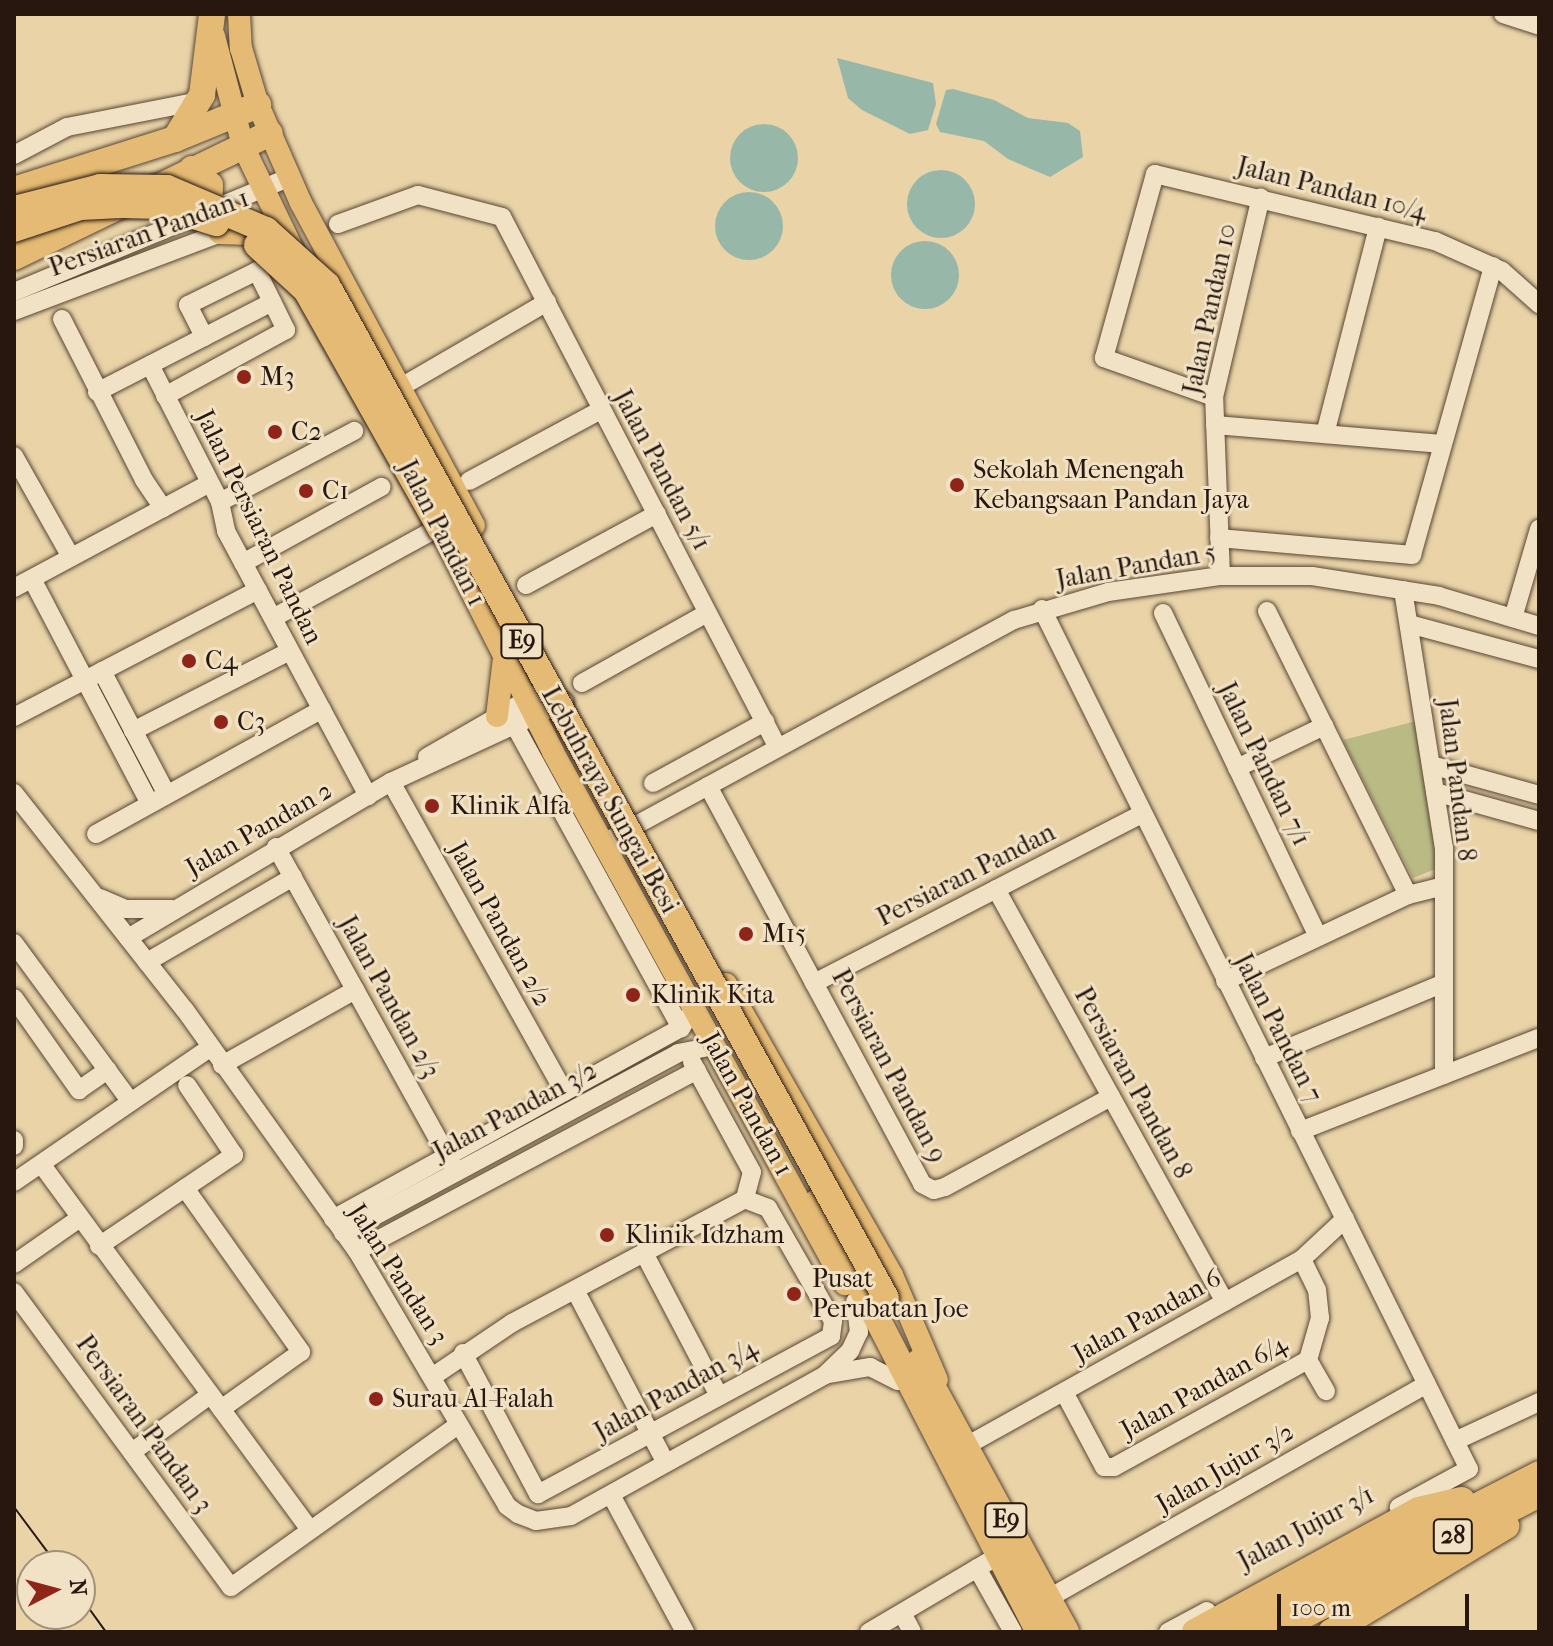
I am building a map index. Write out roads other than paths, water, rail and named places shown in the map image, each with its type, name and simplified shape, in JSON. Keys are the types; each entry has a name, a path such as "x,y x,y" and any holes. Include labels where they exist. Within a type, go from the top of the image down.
{"highway":[{"path":"175,139 200,101 212,15"},
{"path":"14,190 41,178 175,139 258,105"},
{"path":"14,257 270,133"},
{"path":"192,169 210,185 215,222"},
{"path":"41,178 74,184 83,198 72,228"},
{"name":"Lebuhraya Sungai Besi","path":"14,209 100,187 167,188 266,230 327,285 936,1415"},
{"name":"Lebuhraya Sungai Besi","path":"14,229 80,207 162,206 213,221 253,242 306,290 764,1105 912,1380 936,1415"},
{"name":"Jalan Pandan 1","path":"936,1415 966,1446 1066,1632"},
{"name":"Jalan Pandan 1","path":"936,1415 988,1562 1039,1632"},
{"name":"28","path":"1272,1632 1490,1496 1539,1474"},
{"path":"1195,1632 1419,1510 1490,1496"},
{"path":"1331,1632 1505,1527 1531,1497"},
{"name":"28","path":"1232,1632 1531,1497"}],"main road":[{"name":"Jalan Pandan 1","path":"239,14 241,48 258,105 301,203 401,387 560,693 892,1275 933,1367 936,1415"},
{"name":"Jalan Pandan 1","path":"212,15 232,115 261,189 501,648 518,715 603,843 692,1019 715,1046 898,1381 936,1415"},
{"path":"215,222 266,239 309,276"},
{"path":"501,648 518,715"},
{"path":"692,1019 715,1001 736,1000"}],"street":[{"path":"1503,14 1539,26"},
{"path":"14,155 67,127 200,101"},
{"name":"Jalan Pandan 10/4","path":"1214,397 1104,358 1155,174 1435,241 1493,266 1539,304"},
{"name":"Persiaran Pandan 1","path":"14,311 215,222 261,189 290,177"},
{"name":"Jalan Pandan 5/1","path":"338,224 418,195 502,217 777,746"},
{"name":"Jalan Pandan 10","path":"1221,576 1214,397 1261,197"},
{"name":"Persiaran Pandan 1","path":"14,292 215,222 274,215 301,203"},
{"path":"1325,434 1378,227"},
{"path":"1219,538 1412,555 1493,266"},
{"path":"165,396 286,330 257,271 188,305 204,337"},
{"path":"97,392 272,302"},
{"path":"401,387 547,302"},
{"path":"62,319 97,392 163,508"},
{"name":"Jalan Persiaran Pandan","path":"150,365 220,502 226,531 368,796"},
{"path":"469,481 601,410"},
{"path":"1215,425 1442,444"},
{"path":"220,502 354,431"},
{"path":"14,456 71,557"},
{"path":"14,588 210,483"},
{"path":"243,563 381,487"},
{"path":"526,585 657,514"},
{"path":"273,618 439,527"},
{"path":"1513,618 1539,529"},
{"name":"Jalan Pandan 5","path":"603,843 777,746 1042,609 1108,592 1221,576 1312,576 1403,590 1539,626"},
{"path":"32,579 150,804"},
{"path":"14,717 258,590"},
{"name":"Jalan Pandan 8","path":"1403,590 1435,792 1444,886 1444,1075"},
{"name":"Jalan Pandan 7","path":"1042,609 1469,1469"},
{"path":"1267,611 1408,895"},
{"path":"582,683 707,613"},
{"name":"Jalan Pandan 7/1","path":"1163,613 1318,937"},
{"path":"1409,624 1539,659"},
{"path":"133,731 290,651"},
{"path":"102,671 166,793"},
{"name":"Jalan Pandan 2","path":"128,938 276,847 419,769 427,756 560,693"},
{"path":"96,834 322,709"},
{"path":"338,1226 452,1164 564,1092 692,1019 518,715"},
{"path":"653,783 765,722"},
{"path":"1237,768 1324,726"},
{"path":"1431,765 1539,795"},
{"name":"Jalan Pandan 2/2","path":"391,782 564,1092"},
{"name":"Persiaran Pandan 9","path":"708,786 922,1184 934,1190 1111,1097"},
{"path":"1435,792 1539,821"},
{"name":"Jalan Pandan 3","path":"14,793 146,961 357,1251 507,1506 518,1514 551,1521 611,1495 825,1375 850,1351 859,1332 855,1301"},
{"name":"Persiaran Pandan","path":"814,983 1142,814"},
{"name":"Jalan Pandan 2/3","path":"276,847 452,1164"},
{"path":"146,961 293,877"},
{"path":"1225,981 1408,895 1444,886"},
{"name":"Persiaran Pandan 8","path":"996,889 1225,1302"},
{"path":"94,894 126,909 175,909"},
{"path":"146,961 148,936 175,909"},
{"path":"14,943 131,1102"},
{"path":"1264,1058 1444,983"},
{"path":"222,1065 355,990"},
{"path":"14,998 79,1090 108,1070"},
{"path":"1300,1131 1539,1038"},
{"name":"Jalan Pandan 3/2","path":"452,1164 687,1049 715,1046"},
{"path":"14,1182 210,1048"},
{"path":"429,1370 454,1366 460,1354 745,1199 752,1172 687,1049"},
{"name":"Jalan Pandan 3/2","path":"357,1251 697,1070"},
{"path":"99,1246 234,1155 187,1085"},
{"path":"42,1165 309,1529 458,1425"},
{"path":"132,1452 301,1352 185,1188"},
{"name":"Jalan Pandan 3/4","path":"460,1354 538,1494 831,1336 834,1329 768,1208 745,1199"},
{"path":"14,1264 80,1218"},
{"name":"Jalan Pandan 6","path":"966,1446 1302,1259 1345,1219"},
{"path":"644,1253 719,1396"},
{"name":"Jalan Pandan 6/4","path":"1064,1392 1104,1467 1114,1467 1308,1360 1320,1318 1317,1290 1302,1259"},
{"path":"575,1290 666,1463"},
{"name":"Persiaran Pandan 3","path":"14,1292 231,1587 309,1529"},
{"path":"1308,1360 1326,1391"},
{"name":"Jalan Pandan 3","path":"825,1375 870,1367 898,1381"},
{"name":"Jalan Jujur 3/2","path":"1049,1598 1427,1384"},
{"path":"1455,1441 1539,1402"},
{"name":"Jalan Jujur 3/1","path":"1168,1632 1469,1469"},
{"path":"611,1495 685,1632"},
{"path":"869,1632 988,1562 1013,1632"},
{"path":"902,1613 912,1632"}],"tram line":[{"path":"14,1507 46,1550"},
{"path":"96,1618 106,1632"}],"place":[{"name":"M3","path":"244,377"},
{"name":"C2","path":"275,432"},
{"name":"Sekolah Menengah Kebangsaan Pandan Jaya","path":"957,485"},
{"name":"C1","path":"306,491"},
{"name":"C4","path":"189,661"},
{"name":"C3","path":"221,722"},
{"name":"Klinik Alfa","path":"432,806"},
{"name":"M15","path":"746,934"},
{"name":"Klinik Kita","path":"633,995"},
{"name":"Klinik Idzham","path":"607,1235"},
{"name":"Pusat Perubatan Joe","path":"794,1294"},
{"name":"Surau Al-Falah","path":"376,1399"}]}
